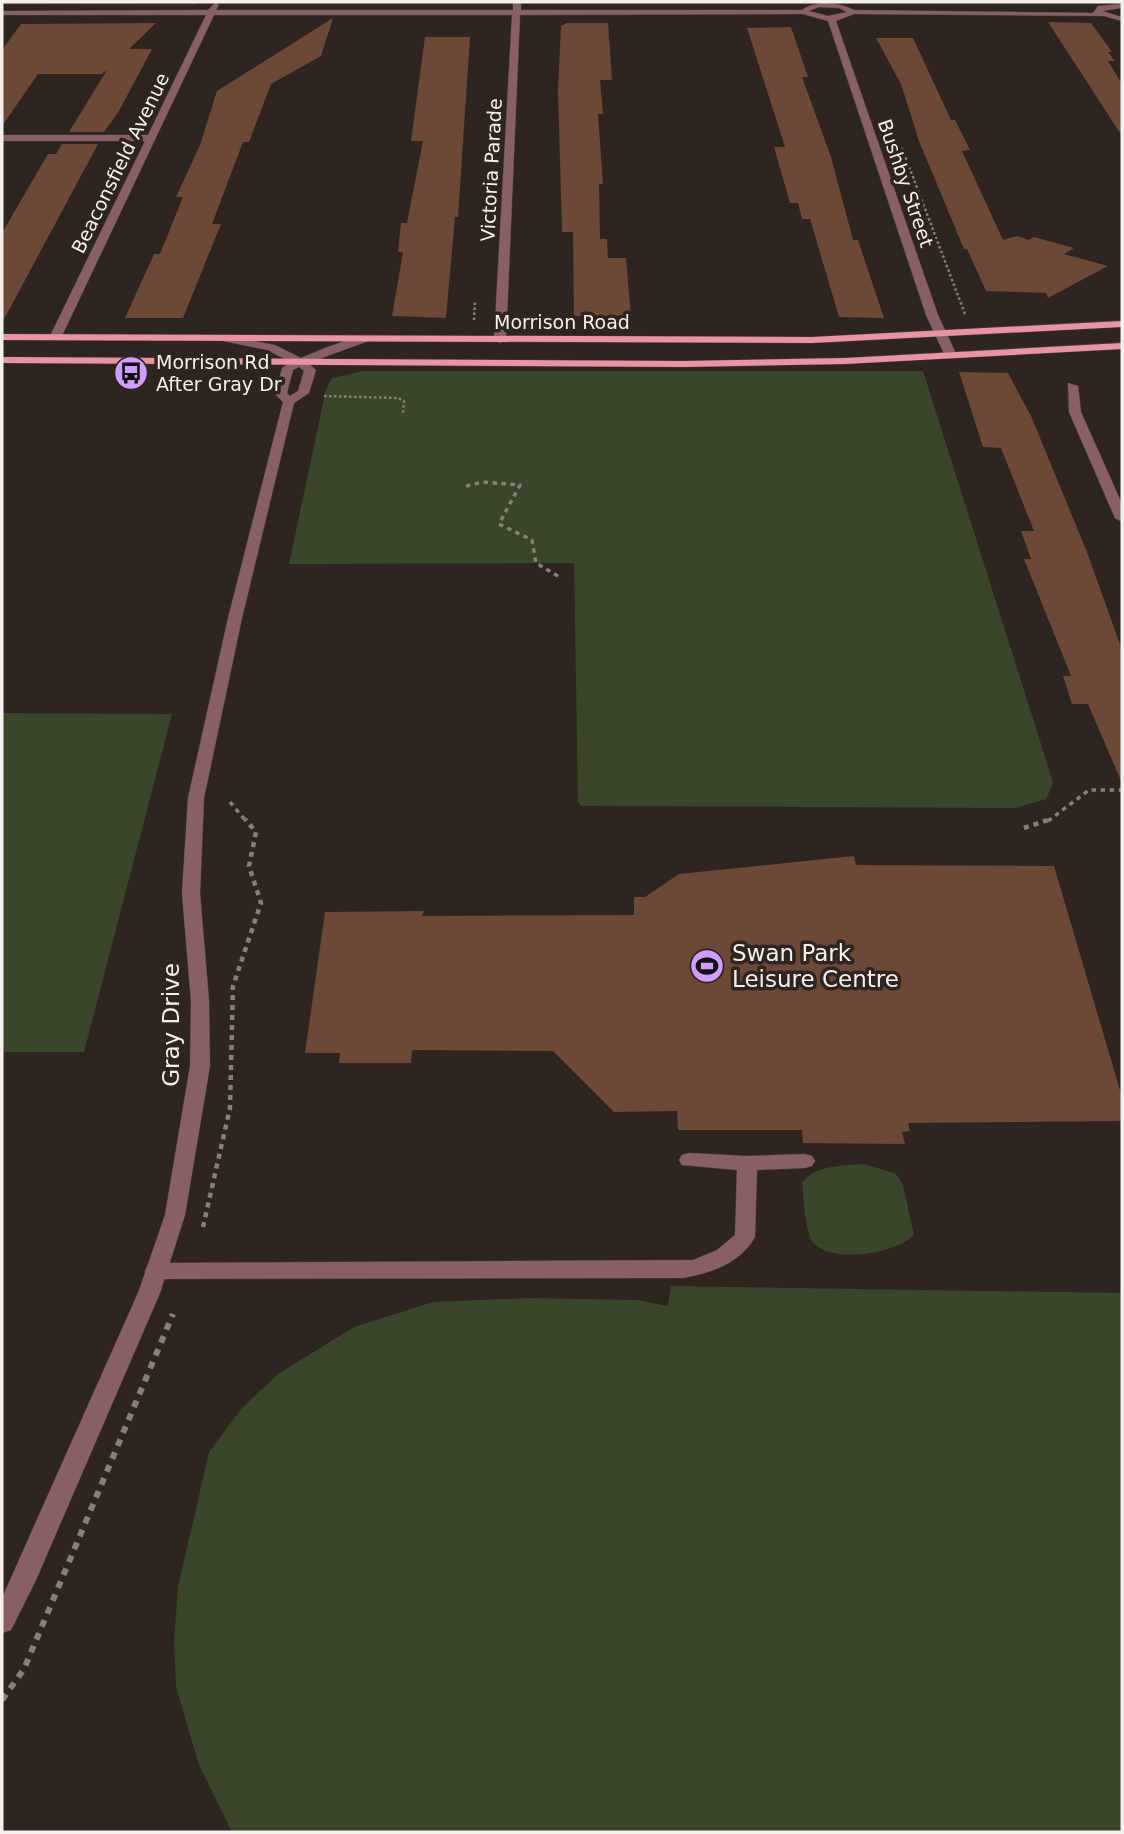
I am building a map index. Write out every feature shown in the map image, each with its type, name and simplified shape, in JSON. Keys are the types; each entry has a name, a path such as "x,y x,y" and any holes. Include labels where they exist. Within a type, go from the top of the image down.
{"main road":[{"name":"Morrison Road","path":"2,337 812,340 1122,324"},
{"name":"Morrison Road","path":"2,360 684,364 951,356 1122,346"}],"street":[{"name":"Beaconsfield Avenue","path":"55,338 216,2"},
{"name":"Victoria Parade","path":"500,340 517,2"},
{"path":"804,12 812,6 826,3 852,12 1099,12 1120,20"},
{"path":"1099,12 1108,4 1121,4"},
{"path":"2,13 804,12 831,18 844,17 852,12"},
{"name":"Bushby Street","path":"831,18 940,335 951,356"},
{"path":"2,138 151,138"},
{"path":"227,339 264,344 288,353 301,363 330,350 365,340"},
{"name":"Gray Drive","path":"2,1622 24,1580 156,1271 175,1215 200,1066 200,1001 191,893 196,798 235,618 289,401 303,393 310,370 301,363 286,372 281,394 289,401"},
{"path":"1072,386 1075,412 1122,518"},
{"path":"689,1160 747,1163 805,1161"},
{"path":"156,1271 683,1270 704,1267 719,1262 745,1237 747,1163"}],"path":[{"path":"898,136 964,313 975,333"},
{"path":"473,326 476,295"},
{"path":"320,396 398,398 404,401 403,414"},
{"path":"466,486 483,482 520,485 499,524 532,540 536,563 561,578"},
{"path":"1024,828 1041,825 1089,790 1122,790"},
{"path":"230,802 256,832 249,866 261,903"}],"shaded area":[{"path":"2,2 198,2 197,6 2,5"}],"green space":[{"path":"363,371 923,371 1048,766 1053,784 1046,799 1015,808 581,806 578,801 574,563 289,564 326,389 332,378"},
{"path":"2,713 172,714 84,1052 2,1052"},
{"path":"865,1164 896,1174 903,1185 914,1235 892,1248 877,1252 844,1255 829,1252 817,1246 810,1237 802,1183 822,1169"},
{"path":"671,1286 1122,1293 1122,1832 232,1832 199,1765 176,1687 174,1641 178,1587 209,1452 242,1408 278,1374 354,1327 433,1302 529,1298 636,1300 668,1306"}],"building":[{"path":"333,18 321,56 271,84 249,142 243,142 212,224 221,224 183,318 125,318 154,254 160,254 183,197 176,197 200,145 217,91"},
{"path":"1048,22 1091,23 1112,52 1108,52 1115,61 1108,61 1122,84 1122,136"},
{"path":"156,23 129,49 152,49 119,111 104,132 69,132 107,70 102,74 38,74 2,126 2,50 21,24"},
{"path":"567,23 608,23 612,80 600,80 603,114 598,114 603,184 599,184 600,239 607,239 608,258 626,258 631,316 574,316 573,232 562,232 558,90 561,26"},
{"path":"791,27 808,77 802,77 831,157 853,240 858,240 884,318 839,317 810,219 802,219 798,203 790,203 774,147 785,147 747,28"},
{"path":"425,37 470,37 458,217 455,217 446,318 392,316 403,252 398,252 401,223 407,223 423,141 411,141"},
{"path":"876,38 913,38 951,120 955,120 970,150 962,151 1003,240 1017,236 1029,240 1034,237 1074,248 1064,254 1108,266 1048,298 1046,293 986,291 967,249 964,249 919,141 901,84"},
{"path":"62,144 98,144 2,323 2,233 48,154 56,154"},
{"path":"959,372 1008,373 1031,416 1087,552 1122,650 1122,783 1088,704 1072,704 1063,676 1071,676 1024,559 1031,559 1021,531 1034,531 1001,448 983,447"},
{"path":"854,856 856,865 1054,866 1122,1097 1122,1121 908,1123 910,1131 902,1132 905,1144 803,1143 802,1130 678,1130 677,1111 614,1112 553,1051 412,1050 411,1063 339,1063 340,1053 305,1053 325,912 424,911 422,916 634,915 634,897 645,897 679,874"}],"place":[{"name":"Morrison Rd After Gray Dr","path":"131,373"},
{"name":"Swan Park Leisure Centre","path":"707,966"}]}
